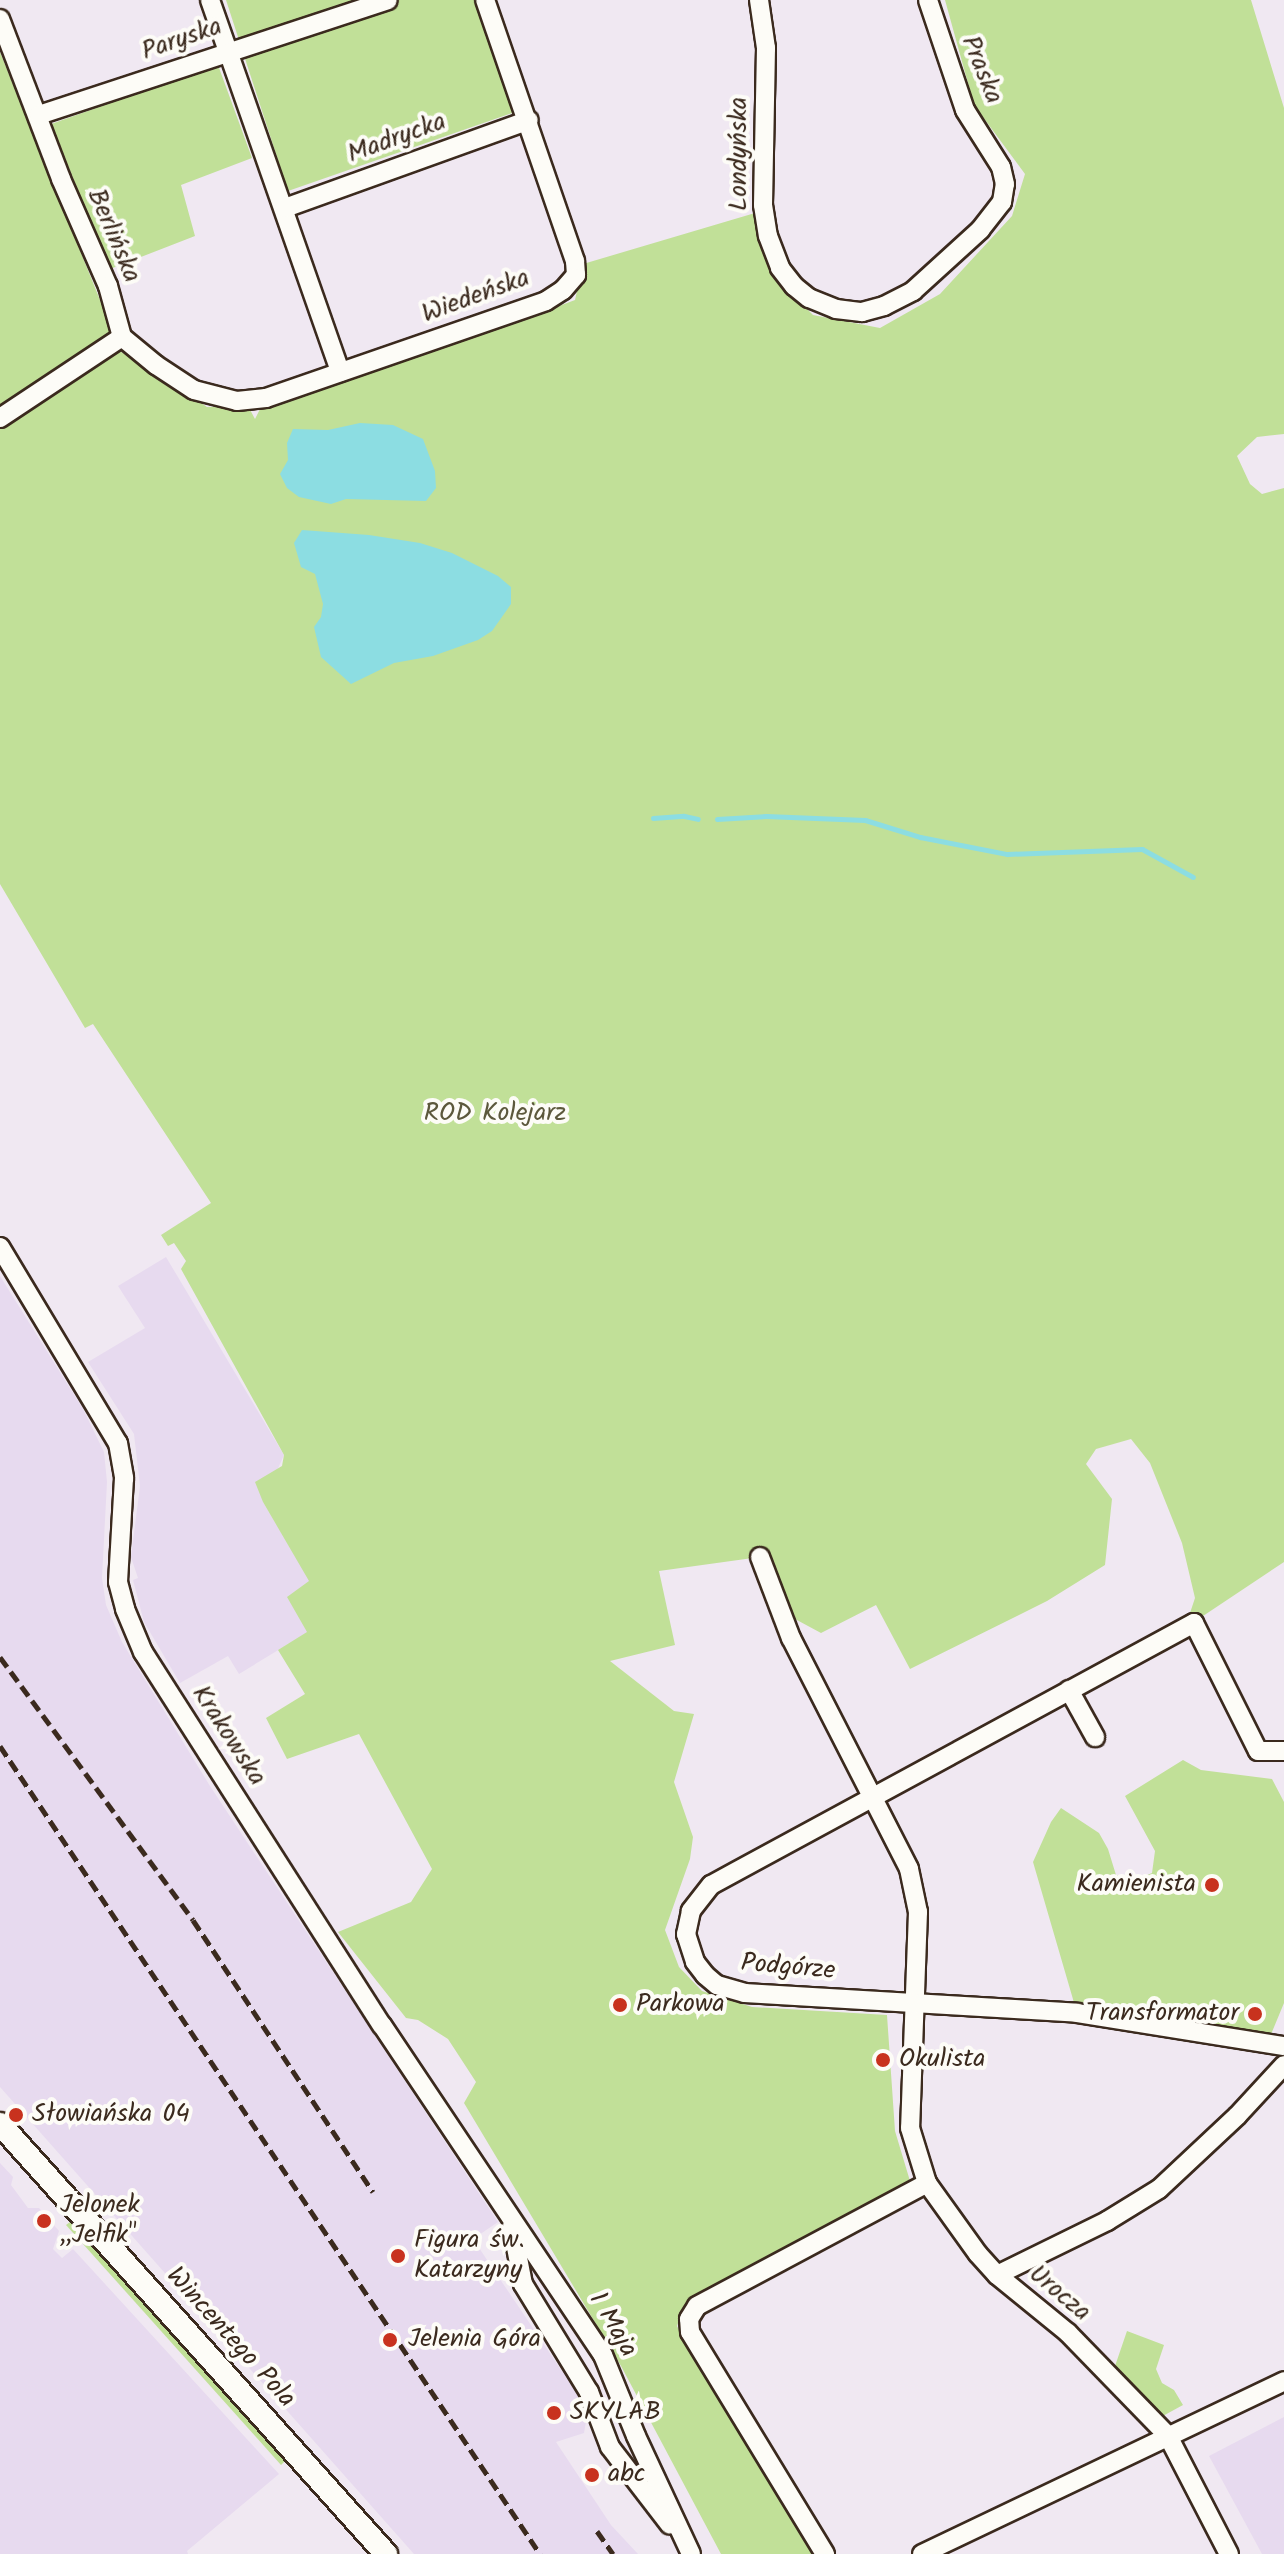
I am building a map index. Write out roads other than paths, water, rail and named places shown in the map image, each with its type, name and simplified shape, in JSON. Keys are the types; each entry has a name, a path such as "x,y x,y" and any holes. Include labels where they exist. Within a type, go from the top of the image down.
{"street":[{"path":"210,0 340,372"},
{"name":"Paryska","path":"39,115 388,0"},
{"name":"Wiedeńska","path":"122,337 194,390 237,401 266,398 546,301 563,290 576,275 529,120 485,0"},
{"name":"Londyńska","path":"759,0 766,48 763,205 768,236 780,268 794,286 809,298 836,309 862,312 884,306 913,291 937,272 980,230 1002,202"},
{"name":"Praska","path":"928,0 965,110 1001,167 1005,184 1002,202"},
{"name":"Berlińska","path":"0,19 61,179 108,286 122,337"},
{"name":"Madrycka","path":"285,208 529,120"},
{"path":"0,418 122,337"},
{"name":"Krakowska","path":"0,1247 118,1443 124,1478 118,1582 125,1609 143,1652 511,2220"},
{"path":"760,1557 791,1638 909,1869 918,1912 917,2004 910,2128 927,2183 697,2306 689,2319 690,2332 825,2554"},
{"name":"Podgórze","path":"1284,1751 1258,1751 1194,1623 711,1885 701,1895 687,1922 688,1948 705,1975 730,1990 1077,2013 1284,2046"},
{"path":"1069,1690 1095,1737"},
{"path":"997,2275 1107,2221 1159,2189 1237,2116 1284,2065"},
{"name":"Wincentego Pola","path":"0,2124 386,2554"},
{"name":"Urocza","path":"927,2183 978,2254 997,2275 1068,2333 1168,2436 1229,2554"},
{"path":"511,2220 523,2284 589,2392 610,2447 688,2549"},
{"name":"1 Maja","path":"511,2220 603,2355 688,2549"},
{"path":"922,2554 1284,2381"}],"water":[{"path":"360,423 393,425 423,439 435,471 436,488 426,501 346,499 331,504 299,497 287,488 280,474 288,460 287,443 293,429 328,430"},
{"path":"302,530 369,535 420,543 452,553 498,576 511,587 511,604 492,631 478,640 433,656 394,663 351,684 321,657 314,627 321,617 323,604 315,574 301,567 294,543"}],"waterway":[{"path":"653,818 684,816 698,819"},
{"path":"717,819 766,816 865,820 920,837 1007,854 1142,849 1193,877"}],"railway":[{"path":"0,1657 193,1920 373,2192"},
{"path":"0,1746 540,2554"},
{"path":"597,2531 613,2554"}],"place":[{"name":"Kamienista","path":"1212,1885"},
{"name":"Parkowa","path":"620,2005"},
{"name":"Transformator","path":"1255,2014"},
{"name":"Okulista","path":"883,2060"},
{"name":"Słowiańska 04","path":"16,2115"},
{"name":"Jelonek ,,Jelfik\"","path":"44,2221"},
{"name":"Figura św. Katarzyny","path":"398,2256"},
{"name":"Jelenia Góra","path":"390,2340"},
{"name":"SKYLAB","path":"554,2413"},
{"name":"abc","path":"592,2475"}],"park label":[{"name":"ROD Kolejarz","path":"495,1114"}]}
